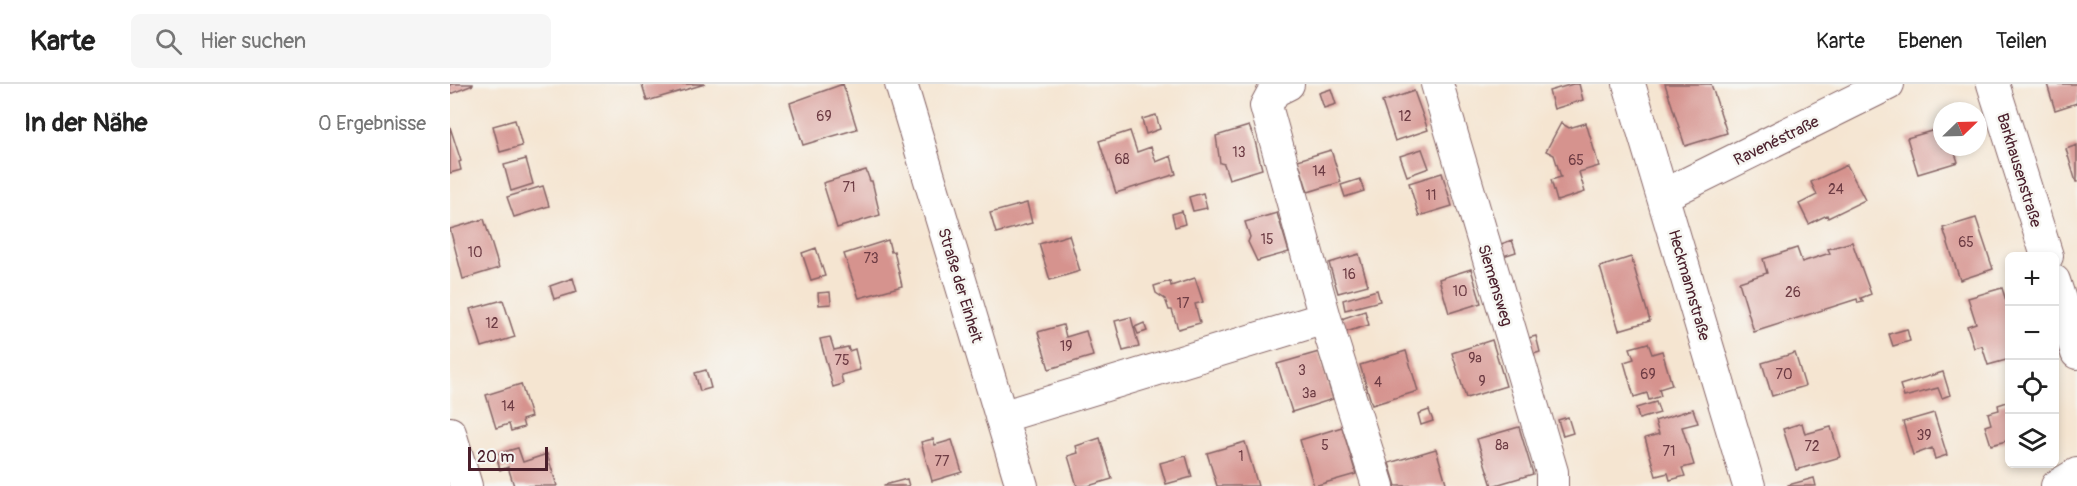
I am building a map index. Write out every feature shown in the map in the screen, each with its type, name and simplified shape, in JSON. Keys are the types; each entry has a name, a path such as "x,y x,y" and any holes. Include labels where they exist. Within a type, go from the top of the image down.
{"street":[{"name":"Straße der Einheit","path":"901,84 1022,486"},
{"path":"1288,84 1274,91 1266,106 1325,318 1378,486"},
{"name":"Siemensweg","path":"1437,84 1552,472 1552,486"},
{"name":"Heckmannstraße","path":"1629,84 1749,486"},
{"name":"Ravenéstraße","path":"1664,195 1888,84"},
{"name":"Barkhausenstraße","path":"1993,84 2046,252"},
{"path":"2059,294 2077,353"},
{"path":"1001,417 1325,318"},
{"path":"450,433 466,486"},
{"path":"2057,486 2077,474"}],"building":[{"path":"450,84 473,84 473,85 450,94"},
{"path":"642,84 705,84 647,101"},
{"path":"843,84 857,129 803,145 790,103"},
{"path":"1579,84 1583,100 1554,109 1549,91"},
{"path":"1665,84 1711,84 1727,133 1685,146"},
{"path":"2047,84 2077,84 2077,103 2055,110"},
{"path":"1331,89 1336,104 1324,108 1319,93"},
{"path":"1414,91 1428,130 1395,141 1382,102"},
{"path":"1156,115 1160,129 1146,134 1142,119"},
{"path":"515,120 522,146 500,152 493,126"},
{"path":"1561,123 1569,128 1586,123 1599,166 1579,172 1585,192 1557,201 1551,180 1561,177 1554,155 1546,151"},
{"path":"1249,126 1262,169 1229,179 1224,164 1220,163 1216,136"},
{"path":"450,127 461,161 459,162 461,170 450,173"},
{"path":"1130,131 1137,152 1151,147 1156,162 1171,156 1176,174 1116,193 1099,141"},
{"path":"1933,131 1933,156 1956,156 1958,162 1918,174 1907,138"},
{"path":"2077,145 2077,182 2076,182 2066,149"},
{"path":"1422,149 1429,168 1407,176 1400,156"},
{"path":"1331,150 1341,182 1308,192 1298,160"},
{"path":"526,159 533,184 511,191 504,165"},
{"path":"1847,165 1865,200 1828,218 1827,215 1809,224 1799,204 1817,195 1811,182"},
{"path":"866,170 872,181 880,215 837,228 823,183"},
{"path":"1442,173 1452,206 1419,216 1409,183"},
{"path":"1360,179 1364,191 1345,197 1341,185"},
{"path":"543,186 549,206 514,217 507,197"},
{"path":"1203,193 1207,208 1193,211 1189,197"},
{"path":"1027,203 1032,223 996,233 990,213"},
{"path":"1182,211 1185,224 1175,227 1172,214"},
{"path":"1277,213 1289,252 1257,261 1248,242 1250,237 1245,222"},
{"path":"1976,218 1993,269 1960,280 1943,228"},
{"path":"484,219 499,268 463,279 450,229"},
{"path":"1069,235 1080,271 1050,280 1039,244"},
{"path":"888,240 891,252 894,251 902,286 859,298 844,254"},
{"path":"1512,240 1516,252 1500,257 1496,246"},
{"path":"1852,242 1871,294 1861,298 1863,302 1858,303 1857,299 1754,332 1739,282 1767,273 1763,259 1797,248 1802,262 1830,253 1828,249"},
{"path":"816,248 825,276 811,280 802,253"},
{"path":"1359,254 1368,285 1338,293 1329,263"},
{"path":"1631,257 1650,321 1619,330 1600,267"},
{"path":"1471,269 1481,303 1449,313 1439,279"},
{"path":"573,278 577,292 554,299 550,286"},
{"path":"1195,278 1203,302 1195,304 1200,323 1178,329 1172,310 1169,310 1165,299 1156,293 1154,286 1170,281 1171,286"},
{"path":"2002,288 2005,297 2005,360 1988,365 1982,346 1974,348 1967,326 1976,323 1968,298"},
{"path":"1377,290 1380,301 1345,310 1343,300"},
{"path":"830,292 831,304 819,305 818,293"},
{"path":"503,300 515,337 482,347 470,309"},
{"path":"1365,311 1369,325 1346,332 1341,319"},
{"path":"1131,317 1139,347 1123,351 1115,321"},
{"path":"1144,323 1147,331 1138,334 1135,327"},
{"path":"1063,325 1066,337 1086,331 1093,356 1049,369 1038,332"},
{"path":"1907,329 1910,341 1893,346 1889,334"},
{"path":"1536,336 1540,352 1530,355 1525,339"},
{"path":"830,337 834,350 848,347 849,351 855,349 860,370 841,375 843,384 833,387 820,339"},
{"path":"1492,340 1506,386 1466,398 1452,353"},
{"path":"1648,343 1652,354 1662,351 1672,385 1659,389 1661,396 1649,400 1647,393 1634,397 1624,362 1634,359 1630,348"},
{"path":"1406,351 1418,391 1372,405 1360,365"},
{"path":"1319,352 1333,399 1292,412 1277,364"},
{"path":"1795,353 1805,386 1772,396 1762,363"},
{"path":"706,370 711,388 700,391 695,373"},
{"path":"1943,372 1950,395 1942,398 1938,388 1904,397 1900,385"},
{"path":"521,384 531,417 522,420 524,427 511,431 509,424 496,428 486,395"},
{"path":"1656,402 1660,413 1639,419 1636,408"},
{"path":"2005,403 2005,441 1991,445 1985,426 1991,424 1988,413 1999,410 1998,405"},
{"path":"1693,409 1698,423 1682,427 1694,465 1682,468 1685,476 1670,480 1668,473 1656,476 1645,438 1659,434 1655,421"},
{"path":"1429,410 1433,421 1421,425 1418,414"},
{"path":"1934,413 1947,455 1935,459 1932,448 1913,455 1903,422"},
{"path":"1568,417 1573,433 1563,436 1558,420"},
{"path":"1802,423 1805,434 1831,427 1840,457 1796,470 1783,429"},
{"path":"1342,427 1356,474 1314,486 1300,440"},
{"path":"1519,427 1533,474 1492,486 1477,439"},
{"path":"1100,438 1112,479 1088,486 1077,486 1068,456 1078,453 1076,446"},
{"path":"933,439 935,445 952,440 962,472 932,481 921,442"},
{"path":"1245,442 1258,486 1217,486 1207,453"},
{"path":"518,448 523,462 547,454 557,486 514,486 508,467 500,470 496,454"},
{"path":"1436,449 1447,486 1396,486 1389,463"},
{"path":"1186,456 1192,477 1166,484 1160,463"},
{"path":"1814,478 1816,486 1788,486 1788,485"},
{"path":"907,479 909,486 884,486 884,485"}]}
